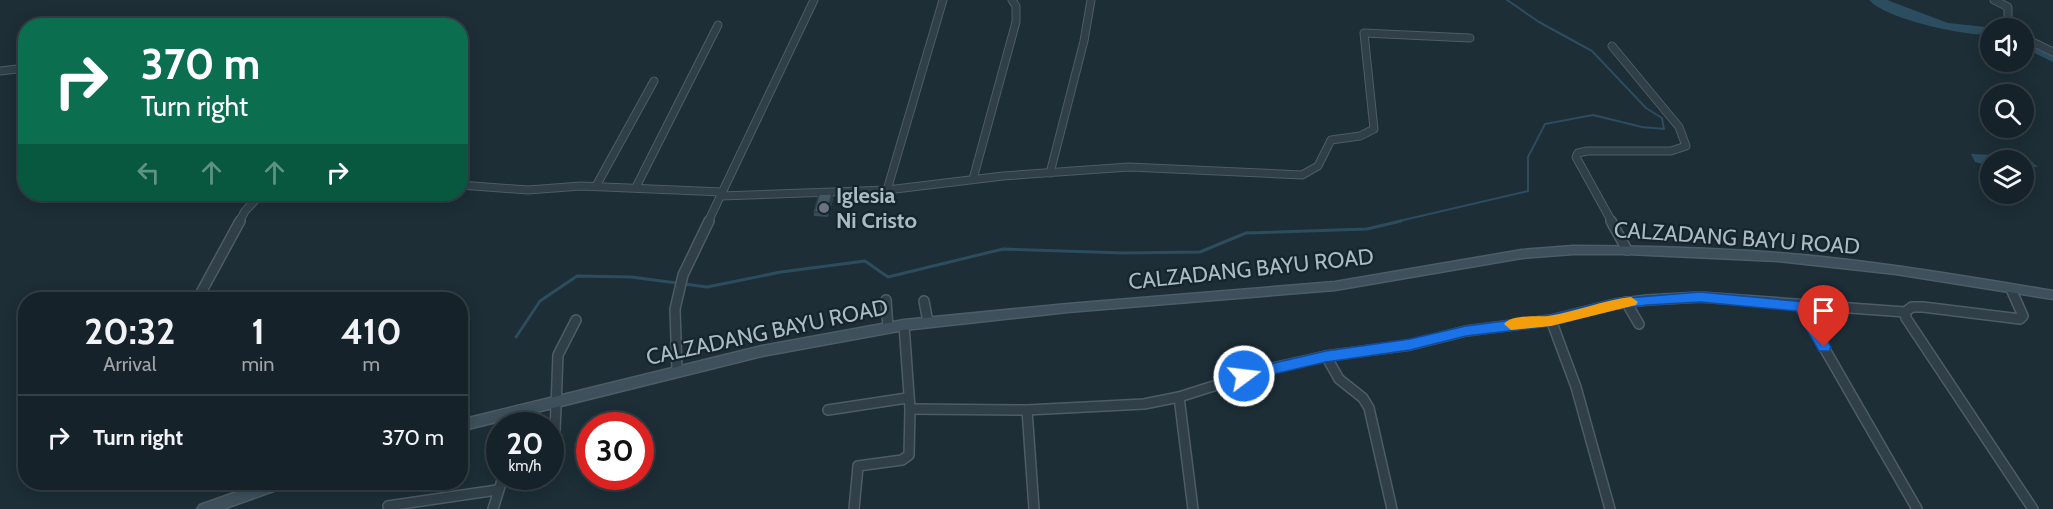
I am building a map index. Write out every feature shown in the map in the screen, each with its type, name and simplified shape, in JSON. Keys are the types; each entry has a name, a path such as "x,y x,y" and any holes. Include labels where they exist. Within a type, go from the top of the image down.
{"street":[{"path":"677,371 675,318 683,275 814,0"},
{"path":"886,190 943,0"},
{"path":"973,179 1016,21 1016,6 1012,0"},
{"path":"1050,173 1084,41 1091,0"},
{"path":"1994,0 2008,7 2008,18"},
{"path":"636,187 718,25"},
{"path":"468,186 528,190 596,186 636,187 721,194 886,190 973,179 1129,167 1302,175 1318,166 1331,140 1360,136 1374,129 1364,33 1470,38"},
{"path":"2034,43 2053,52"},
{"path":"1612,46 1679,127 1686,146 1671,151 1587,151 1578,153 1576,157 1627,250"},
{"path":"0,71 18,69"},
{"path":"596,186 654,81"},
{"path":"201,292 244,211 254,201"},
{"name":"CALZADANG BAYU ROAD","path":"468,424 762,351 904,325 1068,308 1335,286 1522,254 1573,250 1627,250 1790,259 1896,270 2053,295"},
{"path":"910,409 1027,410 1128,406 1179,398 1264,370 1326,356 1410,345 1466,331 1551,321 1626,302 1700,297 1905,312 1912,307 2020,319 2023,316 2011,290"},
{"path":"886,300 888,328"},
{"path":"924,301 928,322"},
{"path":"1626,302 1639,324"},
{"path":"1800,306 1917,509"},
{"path":"1905,312 1906,318 2033,509"},
{"path":"557,412 558,355 576,320"},
{"path":"1551,321 1575,384 1610,509"},
{"path":"854,509 858,466 902,460 909,455 910,409 907,398 904,325"},
{"path":"1326,356 1339,379 1363,398 1369,408 1392,509"},
{"path":"828,410 907,398"},
{"path":"1179,398 1193,509"},
{"path":"1027,410 1034,509"},
{"path":"205,509 260,490"},
{"path":"388,506 497,490 493,509"}],"water":[{"path":"1971,154 1980,154 1980,163 1975,162"}],"building":[{"name":"Iglesia Ni Cristo","path":"819,194 832,194 827,212 814,212"}],"waterway":[{"path":"1395,222 1528,191 1528,157 1545,124 1593,115 1642,127 1664,129 1662,118 1646,108 1592,51 1539,22 1507,0"},
{"path":"1876,0 1946,27 1980,31"},
{"path":"2034,48 2053,58"},
{"path":"516,337 540,301 577,276 631,277 707,287 781,272 865,261 888,277 1003,249 1124,253 1200,252 1246,233 1367,229 1401,221"}],"slow traffic":[{"path":"1511,324 1551,321 1631,302"}],"place":[{"name":"Iglesia Ni Cristo","path":"824,208"}],"route":[{"path":"1244,376 1326,356 1410,345 1466,331 1526,322 1551,321 1615,304 1700,297 1800,306 1824,347"}]}
